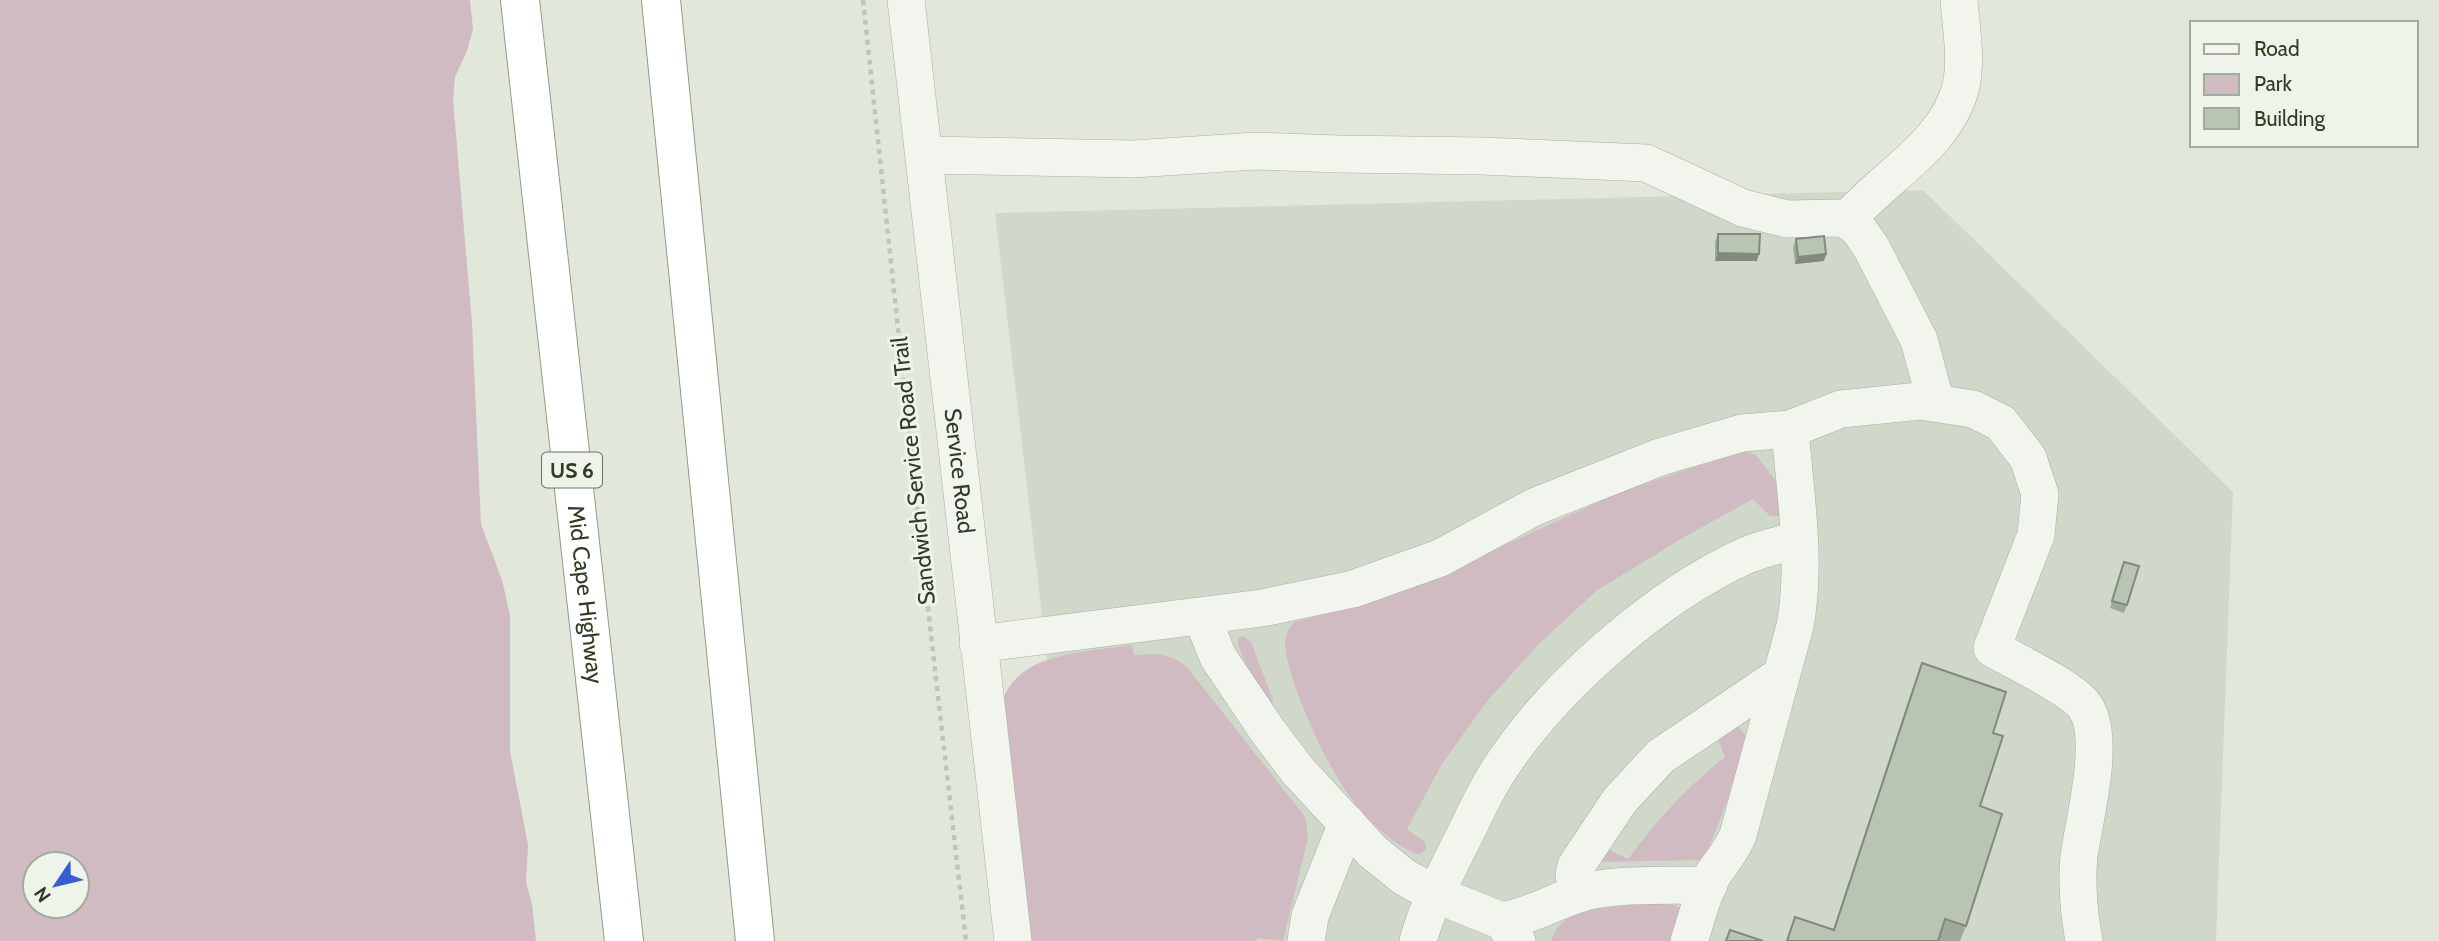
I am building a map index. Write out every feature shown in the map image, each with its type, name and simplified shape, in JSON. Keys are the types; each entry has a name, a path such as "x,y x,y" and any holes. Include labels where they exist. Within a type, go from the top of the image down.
{"highway":[{"name":"Mid Cape Highway","path":"520,0 624,941"},
{"path":"662,0 755,941"}],"street":[{"name":"Service Road","path":"906,0 1013,941"},
{"path":"1849,219 1866,198 1933,137 1954,104 1961,85 1964,58 1959,0"},
{"path":"924,155 1133,159 1256,151 1646,163 1743,208 1787,219 1823,216 1849,219 1871,247 1919,340 1936,403"},
{"path":"978,645 1202,617 1353,589 1440,558 1534,507 1660,457 1742,433 1790,429 1841,409 1920,401 1973,409 2001,423 2028,458 2040,494 2036,536 1992,648 2070,692 2084,705 2090,718 2094,743 2091,794 2079,857 2078,901 2084,941"},
{"path":"1689,941 1715,872 1732,849 1738,835 1799,605 1798,540 1790,429"},
{"path":"1419,941 1425,916 1435,894 1497,772 1559,694 1626,634 1698,581 1749,554 1798,540"},
{"path":"1202,617 1218,657 1298,771 1389,867 1435,894 1510,931 1522,918 1578,894 1601,888 1709,885"},
{"path":"1578,894 1574,875 1576,866 1620,800 1661,756 1780,676"},
{"path":"1306,941 1310,916 1347,823"}],"path":[{"name":"Sandwich Service Road Trail","path":"863,0 966,941"}],"shaded area":[{"path":"1923,190 2233,492 2216,941 1080,941 995,213"}],"green space":[{"path":"0,0 470,0 473,29 467,51 455,77 453,100 472,323 481,524 502,580 510,615 510,751 528,845 526,882 532,904 536,941 0,941"},
{"path":"1745,452 1756,455 1778,484 1780,516 1770,516 1753,499 1596,591 1539,644 1488,700 1442,764 1407,829 1425,842 1426,849 1421,854 1416,854 1374,825 1334,772 1299,698 1285,646 1287,633 1294,622 1349,608 1444,573 1618,493"},
{"path":"1243,636 1251,642 1272,697 1271,705 1261,701 1238,645 1238,638"},
{"path":"1132,645 1134,655 1162,655 1187,667 1306,818 1308,838 1283,941 1258,938 1255,941 1030,941 1003,699 1012,683 1025,671 1040,663 1077,653"},
{"path":"1736,724 1746,736 1746,741 1705,858 1597,862 1604,847 1628,859 1673,805 1725,757 1716,734"},
{"path":"1633,903 1669,904 1682,908 1677,941 1551,941 1559,926 1577,914"}],"building":[{"path":"1718,234 1760,234 1759,254 1718,253"},
{"path":"1824,236 1826,254 1798,257 1796,239"},
{"path":"2124,562 2139,566 2127,605 2112,601"},
{"path":"1922,663 2006,692 1993,733 2003,736 1980,806 2002,814 1966,926 1945,919 1938,941 1787,941 1795,917 1834,930"},
{"path":"1730,930 1763,941 1726,941"}]}
